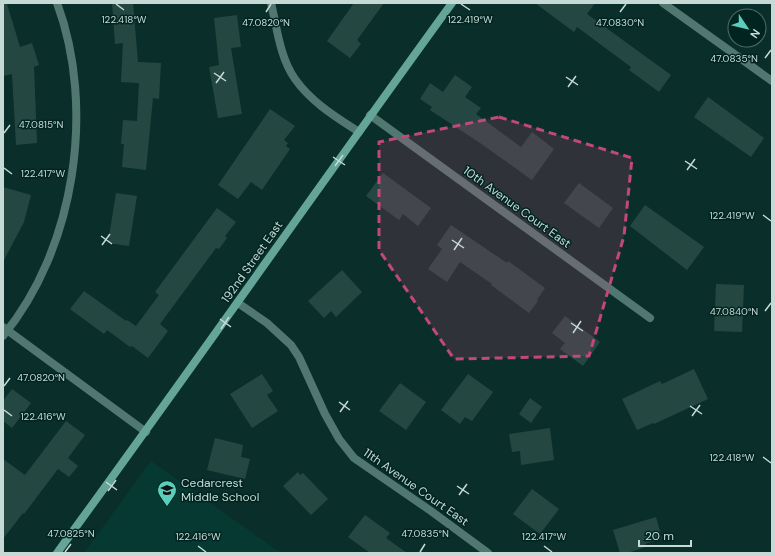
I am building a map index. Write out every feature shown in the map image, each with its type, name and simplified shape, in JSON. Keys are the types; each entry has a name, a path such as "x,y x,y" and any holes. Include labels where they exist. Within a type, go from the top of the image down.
{"street":[{"path":"57,3 62,14 71,54 76,96 76,137 72,179 62,219 49,258 30,295 5,331 146,432"},
{"path":"271,3 282,48 294,78 305,92 318,104 359,132"},
{"name":"192nd Street East","path":"57,553 146,432 370,115 452,3"},
{"path":"663,3 772,80"},
{"name":"10th Avenue Court East","path":"370,115 650,318"},
{"name":"11th Avenue Court East","path":"238,302 267,323 291,345 299,358 328,420 339,439 354,458 431,511 488,553"}],"highlighted area":[{"path":"499,117 632,158 624,236 589,356 454,359 379,250 379,142"}],"shaded area":[{"name":"Cedarcrest Middle School","path":"151,461 281,553 84,553"}],"building":[{"path":"112,3 133,3 138,62 161,63 159,99 153,98 146,170 122,167 124,144 121,144 123,120 137,121 139,83 121,82 123,43 115,44"},
{"path":"354,3 384,3 357,40 361,44 350,58 327,41"},
{"path":"535,3 595,3 587,14 671,75 659,92 629,70 631,67 577,27 574,32"},
{"path":"3,4 7,4 20,47 32,43 39,65 34,67 37,143 16,145 12,74 3,76"},
{"path":"237,15 241,47 231,48 242,114 218,118 209,67 219,65 214,18"},
{"path":"455,75 472,87 465,97 481,108 476,114 521,147 532,132 554,149 532,180 430,110 432,107 420,99 430,83 443,92"},
{"path":"708,97 764,138 751,157 694,117"},
{"path":"270,109 295,126 284,140 288,143 286,146 290,149 262,190 251,182 238,199 218,185"},
{"path":"383,173 431,208 418,226 403,214 399,220 366,196"},
{"path":"579,183 613,208 599,228 564,203"},
{"path":"3,187 31,195 24,222 3,262"},
{"path":"116,193 137,196 129,246 108,243"},
{"path":"645,205 704,247 687,270 630,226"},
{"path":"217,208 236,222 225,236 227,238 219,249 216,248 160,324 168,331 148,358 107,330 104,334 70,309 84,291 126,321 127,320 136,326 159,295 155,292"},
{"path":"451,225 507,263 508,261 545,288 529,313 491,285 492,284 460,262 447,282 428,269 442,249 437,245"},
{"path":"342,270 362,292 336,317 331,311 324,318 308,301"},
{"path":"716,284 744,285 742,332 714,331"},
{"path":"565,316 600,342 583,366 560,349 565,343 552,333"},
{"path":"694,369 708,399 654,424 653,423 637,430 622,399 660,381 662,384"},
{"path":"262,374 273,391 267,395 278,411 252,428 230,394"},
{"path":"468,374 493,392 472,421 465,417 460,424 441,410"},
{"path":"400,383 426,402 406,430 379,411"},
{"path":"12,389 31,403 12,428 3,421 3,401"},
{"path":"530,398 542,407 531,423 519,414"},
{"path":"66,421 85,435 68,458 78,466 69,477 58,469 3,539 3,459 25,475"},
{"path":"550,428 554,460 521,465 520,451 512,452 509,434"},
{"path":"215,438 243,445 241,457 250,459 245,479 207,470"},
{"path":"298,472 300,475 303,473 328,499 311,515 283,486"},
{"path":"532,489 559,509 540,534 513,514"},
{"path":"365,515 390,533 386,538 407,553 370,553 348,537"},
{"path":"656,517 662,539 645,544 646,547 627,553 620,553 613,530"}],"place":[{"name":"Cedarcrest Middle School","path":"167,507"}]}
